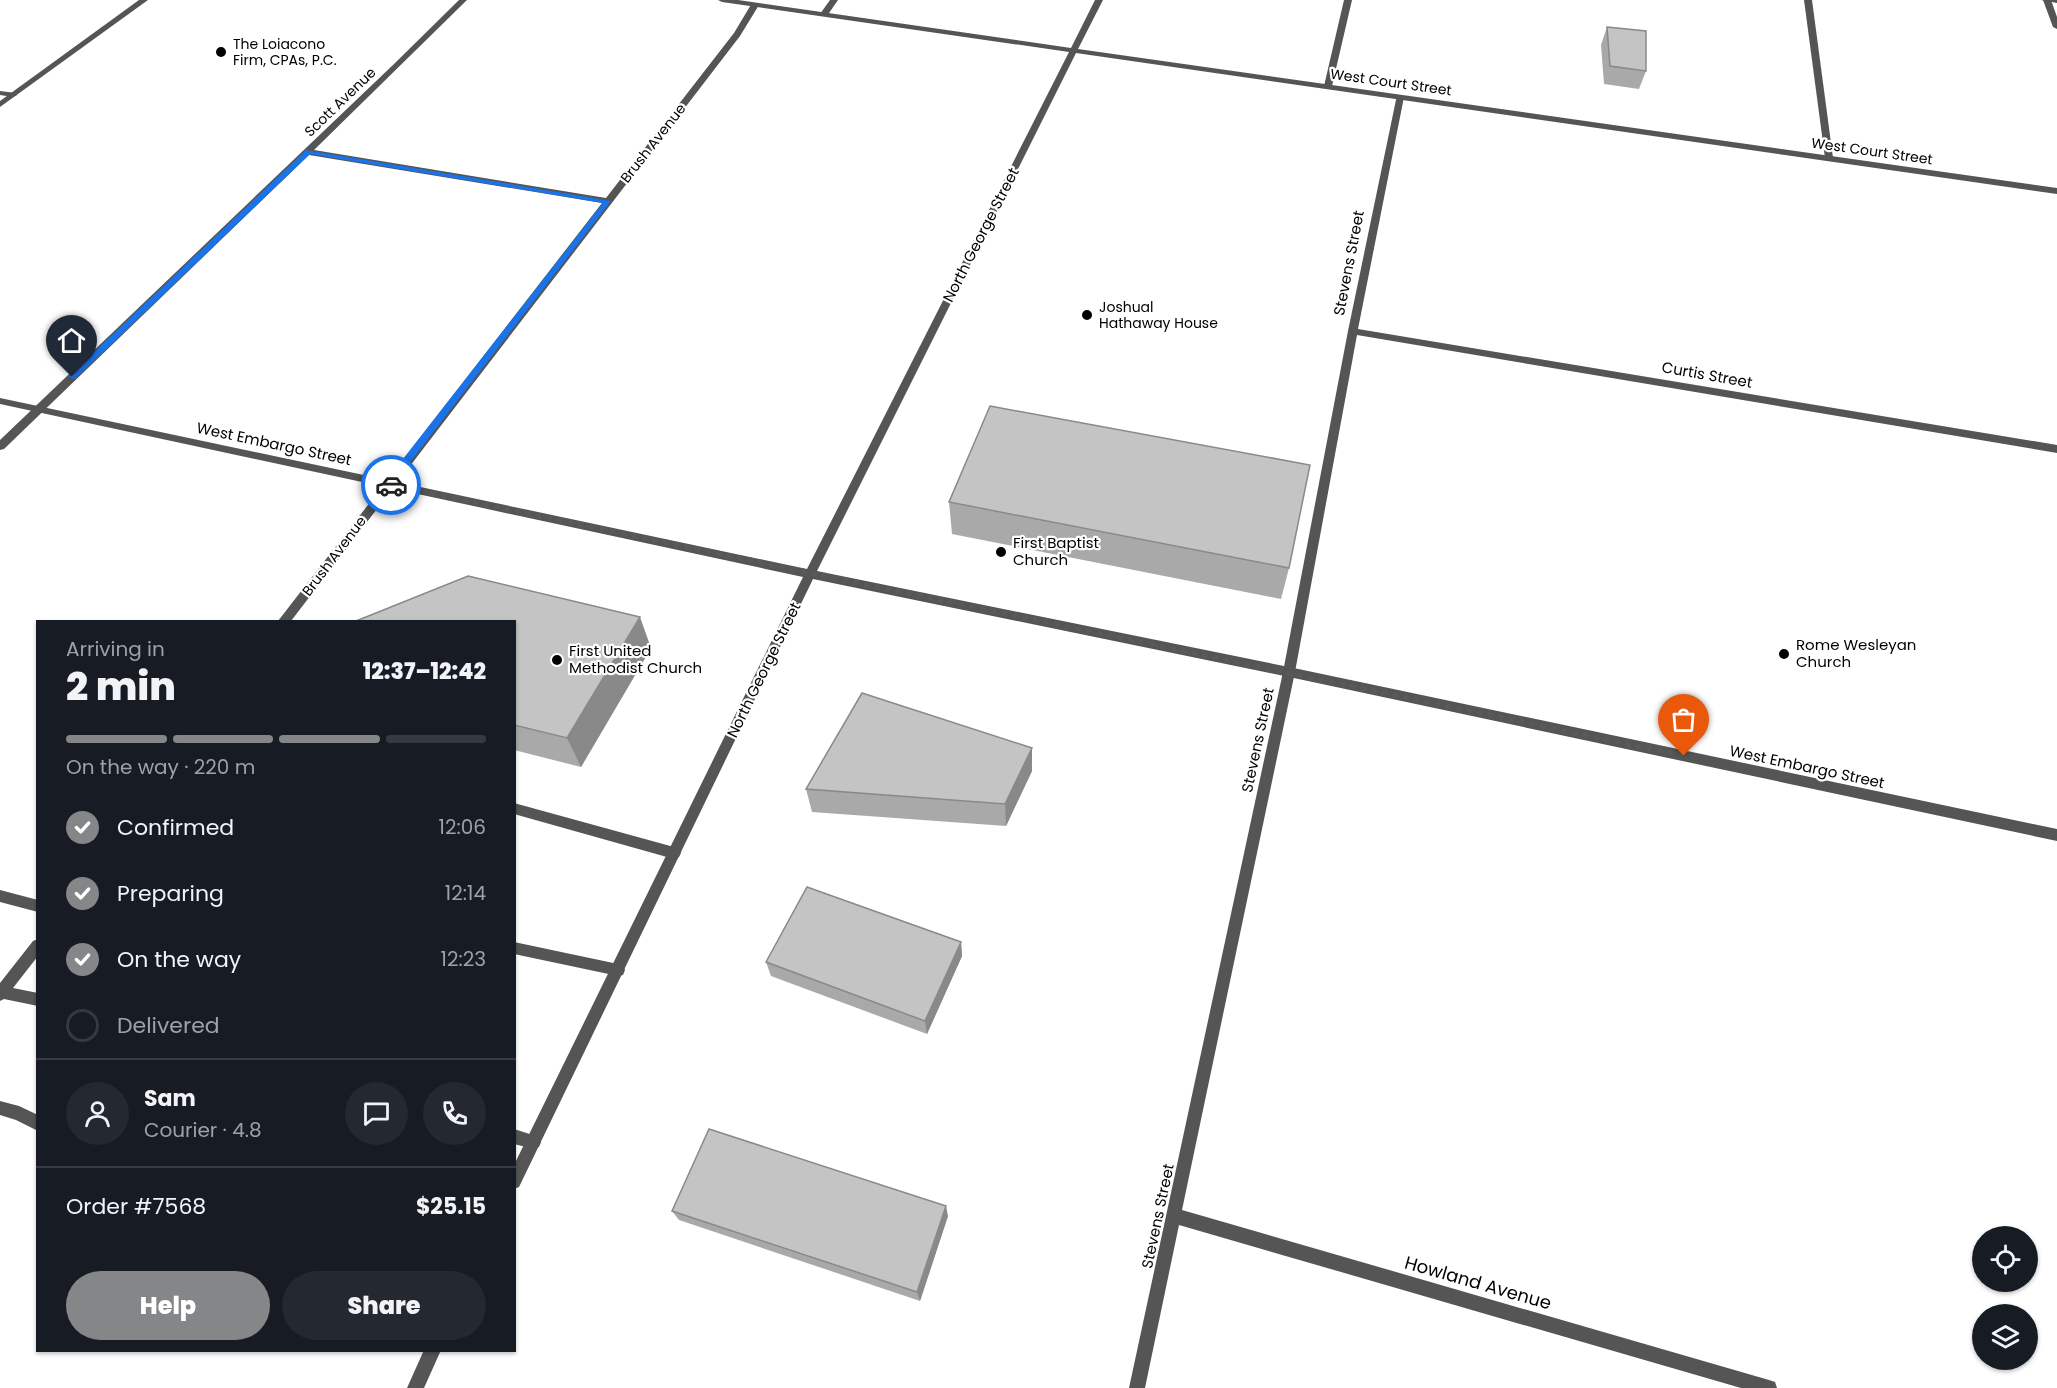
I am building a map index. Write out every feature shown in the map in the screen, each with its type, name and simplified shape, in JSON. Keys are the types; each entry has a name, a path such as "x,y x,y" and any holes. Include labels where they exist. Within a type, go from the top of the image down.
{"street":[{"path":"0,105 144,0"},
{"name":"Scott Avenue","path":"0,446 308,152 463,0"},
{"name":"West Court Street","path":"722,0 2057,191"},
{"path":"824,14 834,0"},
{"name":"North George Street","path":"516,1178 810,574 1099,0"},
{"path":"1328,86 1348,0"},
{"path":"1808,0 1829,158"},
{"path":"2047,0 2057,2"},
{"path":"2047,0 2057,27"},
{"name":"Brush Avenue","path":"285,620 737,34 755,4"},
{"path":"0,93 13,95"},
{"name":"Stevens Street","path":"1137,1388 1289,672 1400,96"},
{"path":"308,152 608,201"},
{"name":"Curtis Street","path":"1353,331 2057,449"},
{"name":"West Embargo Street","path":"0,401 810,574 1289,672 2057,835"},
{"path":"516,809 674,854"},
{"path":"0,896 36,905"},
{"path":"36,948 1,993 36,1000"},
{"path":"516,948 618,970"},
{"path":"0,1108 19,1113 36,1123"},
{"path":"516,1137 534,1142"},
{"name":"Howland Avenue","path":"1175,1216 1769,1388"},
{"path":"415,1388 432,1352"}],"building":[{"path":"1607,27 1646,31 1646,71 1610,66"},
{"path":"990,406 1310,465 1289,568 949,502"},
{"path":"468,576 640,617 567,738 516,725 516,620 358,620"},
{"path":"862,693 1032,748 1005,804 806,789"},
{"path":"807,887 961,942 925,1021 766,962"},
{"path":"709,1129 946,1206 917,1292 672,1211"}],"way so far":[{"path":"391,485 1684,756"}],"place":[{"name":"The Loiacono Firm, CPAs, P.C.","path":"221,52"},
{"name":"Joshual Hathaway House","path":"1087,315"},
{"name":"First Baptist Church","path":"1001,552"},
{"name":"Rome Wesleyan Church","path":"1784,654"},
{"name":"First United Methodist Church","path":"557,660"}],"route":[{"path":"72,377 308,152 608,201 388,484 391,485"}]}
